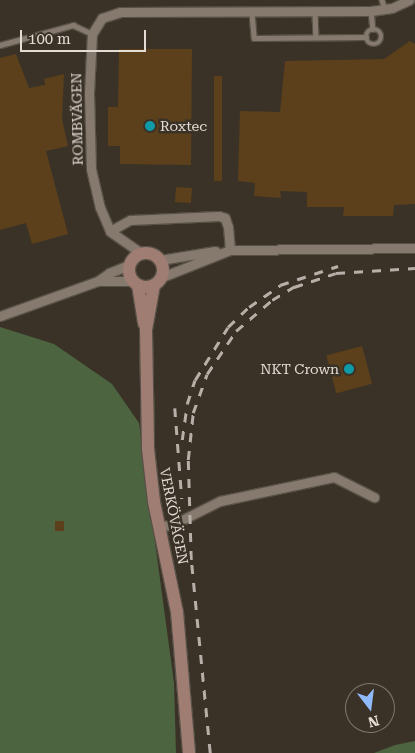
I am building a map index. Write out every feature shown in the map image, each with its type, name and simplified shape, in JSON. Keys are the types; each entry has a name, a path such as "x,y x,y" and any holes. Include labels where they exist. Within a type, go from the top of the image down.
{"main road":[{"path":"146,330 129,265 141,253 152,254 160,260"},
{"name":"VERKÖVÄGEN","path":"160,260 158,281 146,330 148,448 160,526 177,612 189,753"},
{"path":"135,283 158,281"}],"street":[{"path":"92,34 102,18 120,12 252,13 371,11 385,10 410,0"},
{"name":"ROMBVÄGEN","path":"92,34 89,94 91,169 100,208 110,231"},
{"path":"141,253 110,231 130,220 219,216 225,218 228,227 230,250"},
{"path":"160,260 230,250 415,248"},
{"path":"158,281 230,250"},
{"path":"0,316 98,281 109,272 129,265"},
{"path":"98,281 135,283"},
{"path":"160,526 172,525 220,501 334,477 374,497"}],"lane":[{"path":"382,0 385,10"},
{"path":"252,13 254,38 366,37 373,29 371,11"},
{"path":"315,12 316,37"},
{"path":"0,45 73,25 92,34"},
{"path":"366,37 370,44 380,43 382,35 373,29"}],"green space":[{"path":"0,327 54,344 112,384 139,423 174,683 176,753 0,753"},
{"path":"415,741 415,753 374,753 395,745"}],"building":[{"path":"410,41 415,44 415,204 394,205 393,216 343,216 344,207 307,207 307,192 280,191 281,198 254,196 255,183 238,181 240,111 280,112 285,61 384,59"},
{"name":"Roxtec","path":"119,49 192,49 191,165 120,164 120,146 108,146 108,107 118,107"},
{"path":"16,54 29,88 45,85 44,79 64,74 62,119 68,146 46,151 68,234 32,244 26,223 0,230 0,58"},
{"path":"214,76 222,76 222,181 214,181"},
{"path":"176,187 192,188 191,203 175,202"},
{"name":"NKT Crown","path":"362,346 372,384 336,393 326,356"},
{"path":"55,521 64,521 64,531 55,531"}],"railway":[{"path":"182,440 187,404 195,380 228,327 249,307 280,285 338,266"},
{"path":"210,753 191,560 188,460 193,413 207,374 236,331 272,300 294,287 336,273 415,268"},
{"path":"175,408 182,499"}],"place":[{"name":"Roxtec","path":"150,126"},
{"name":"NKT Crown","path":"349,369"}]}
